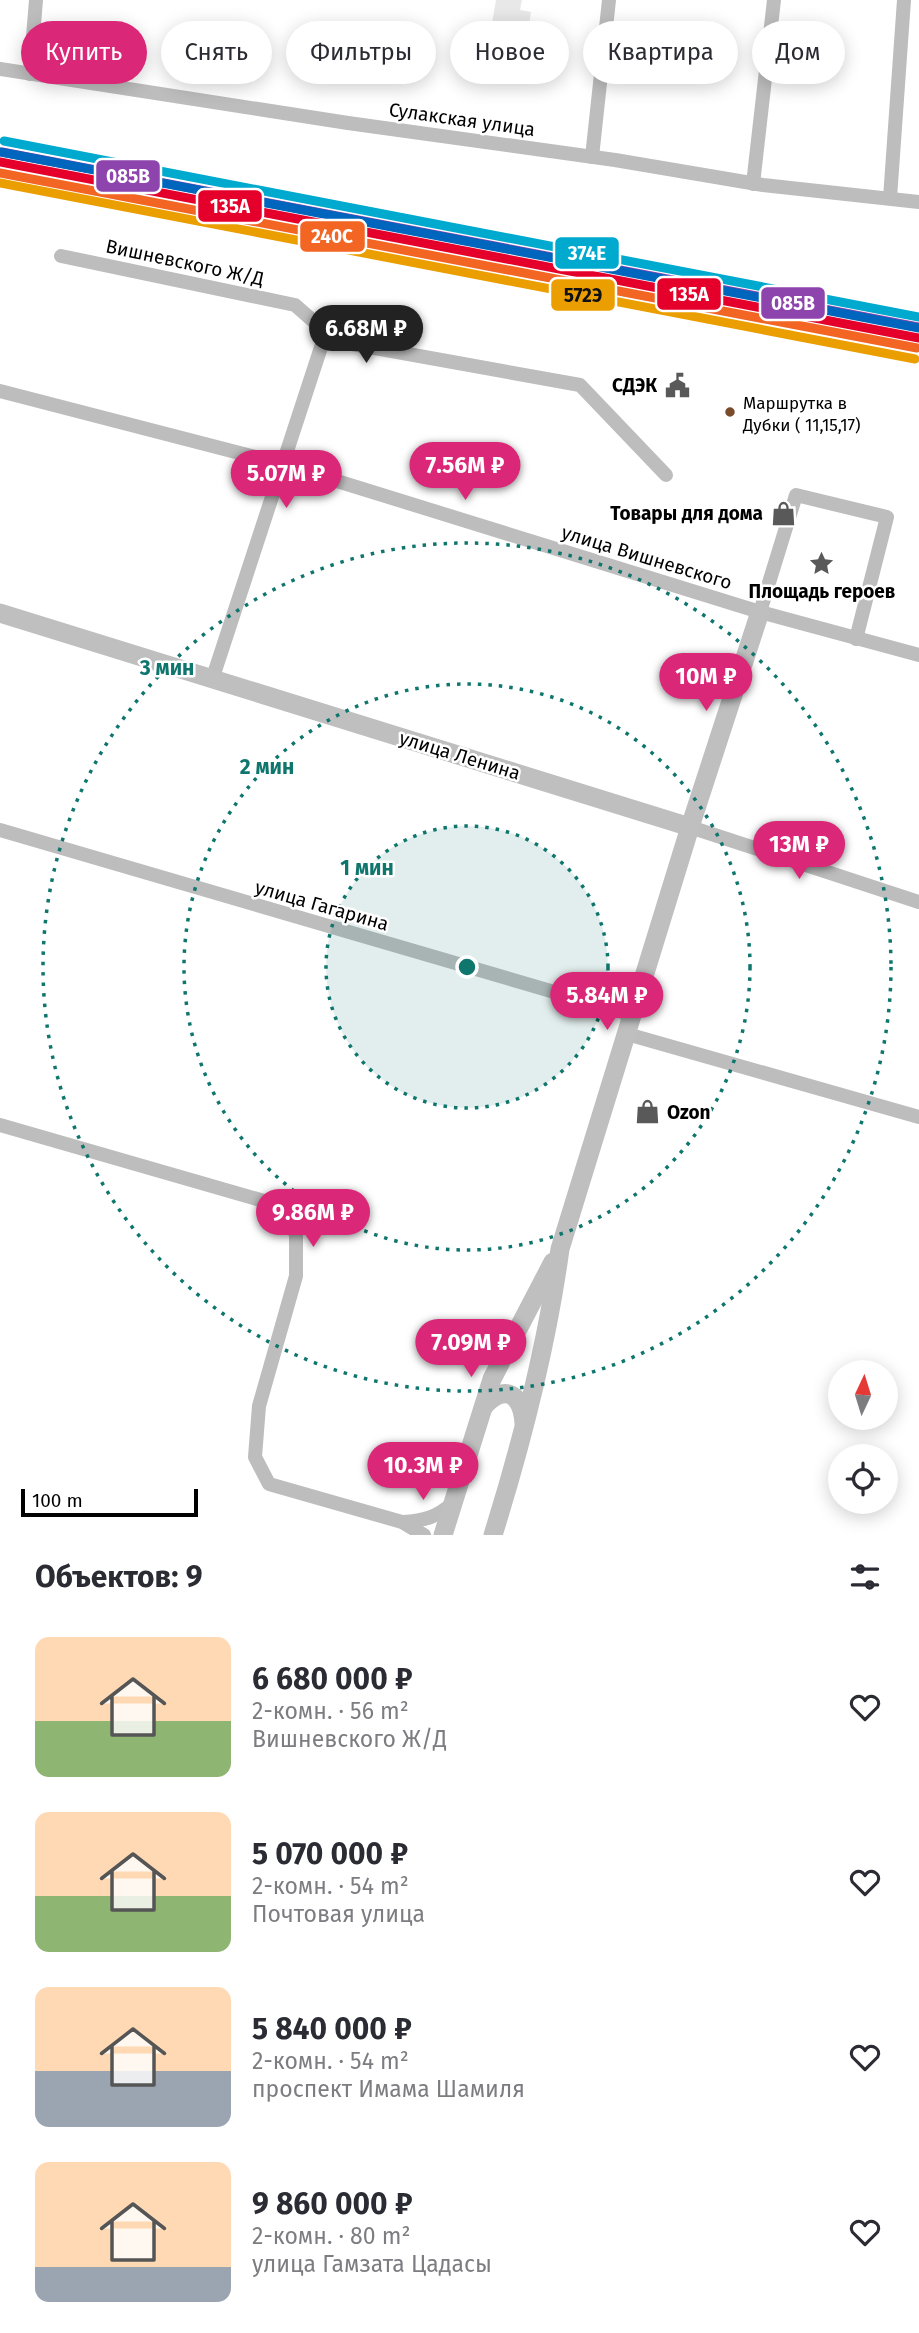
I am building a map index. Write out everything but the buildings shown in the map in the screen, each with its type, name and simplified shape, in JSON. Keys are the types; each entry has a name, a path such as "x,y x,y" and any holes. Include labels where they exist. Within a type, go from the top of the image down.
{"main road":[{"name":"улица Ленина","path":"0,612 690,827"},
{"path":"500,1529 554,1294 560,1249 690,827 760,612"},
{"path":"443,1535 492,1379 560,1249"},
{"path":"484,1406 502,1393 511,1394 519,1400 523,1408 524,1424"}],"street":[{"path":"34,21 36,0"},
{"path":"592,157 609,0"},
{"path":"754,184 774,0"},
{"path":"890,198 904,0"},
{"name":"Сулакская улица","path":"0,69 21,72"},
{"name":"Сулакская улица","path":"95,84 592,157 754,184 919,202"},
{"name":"Вишневского Ж/Д","path":"61,256 295,305 336,341 580,385 666,475"},
{"path":"213,677 326,332"},
{"name":"улица Вишневского","path":"0,391 282,464 760,612 919,654"},
{"path":"760,612 796,495 887,517 856,639"},
{"name":"улица Ленина","path":"690,827 919,902"},
{"name":"улица Гагарина","path":"0,830 630,1024 919,1117"},
{"path":"0,1125 264,1201 296,1233 296,1276 259,1406 255,1457 269,1485 402,1522 424,1535"},
{"path":"402,1522 425,1520 441,1513 453,1503"}],"shaded area":[{"path":"496,0 522,0 520,10 531,12 530,21 492,21"}],"transit line":[{"name":"374Е","path":"4,141 919,317"},
{"path":"0,152 919,328"},
{"name":"085В","path":"2,152 919,327"},
{"name":"135А","path":"0,162 919,338"},
{"name":"240С","path":"0,173 917,348"},
{"name":"572Э","path":"0,183 915,359"}],"place":[{"name":"СДЭК","path":"677,385"},
{"name":"Маршрутка в Дубки ( 11,15,17)","path":"730,412"},
{"name":"Товары для дома","path":"783,513"},
{"name":"Площадь героев","path":"822,563"},
{"name":"Ozon","path":"647,1112"}]}
